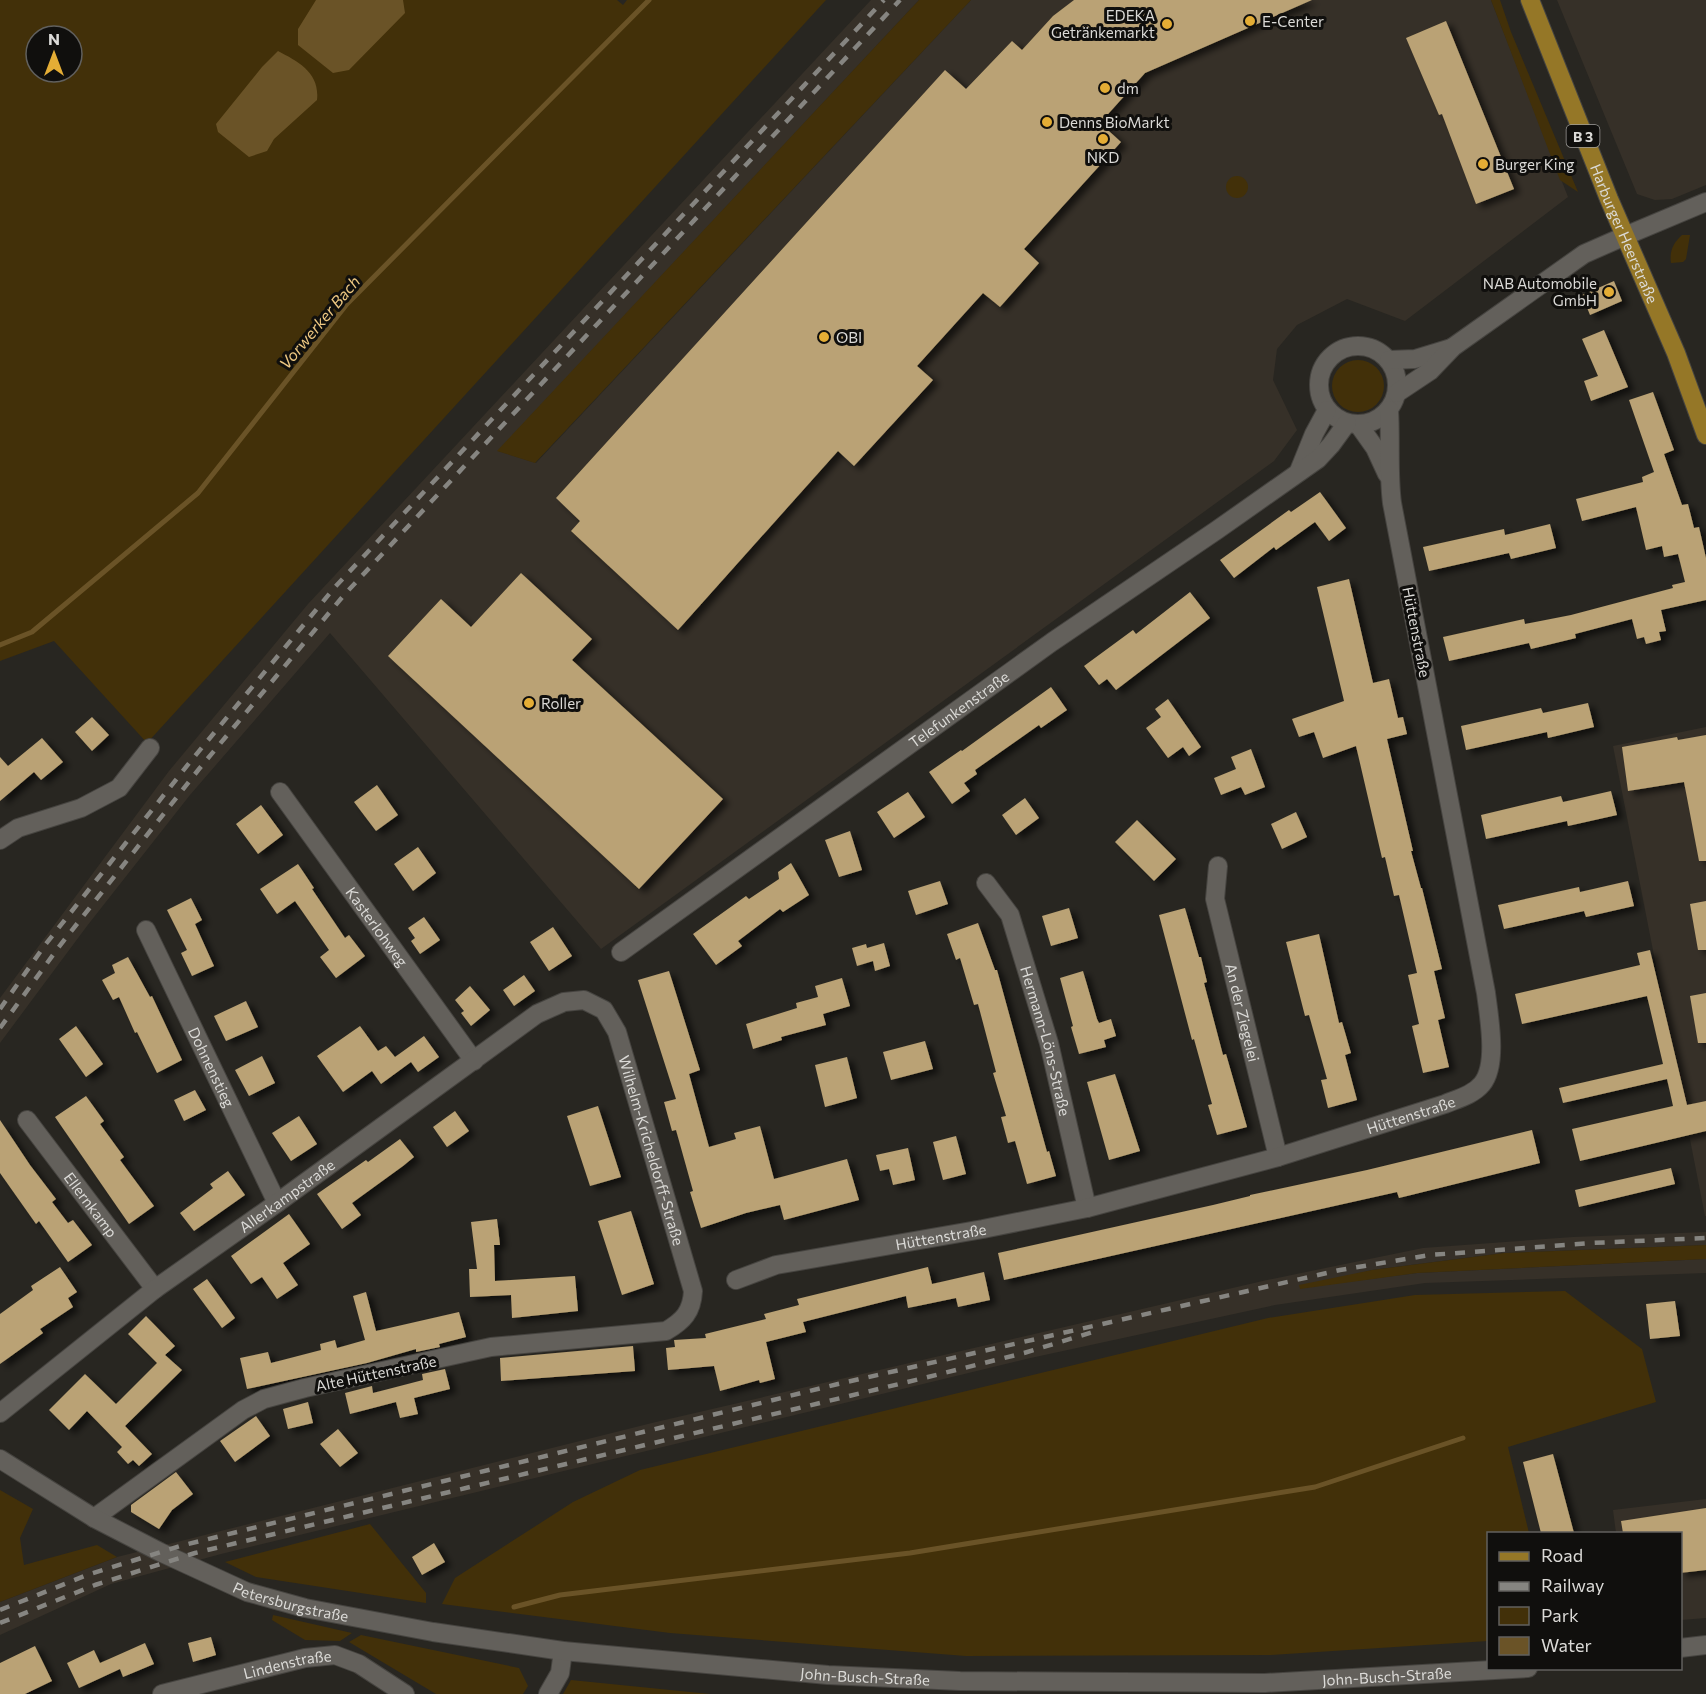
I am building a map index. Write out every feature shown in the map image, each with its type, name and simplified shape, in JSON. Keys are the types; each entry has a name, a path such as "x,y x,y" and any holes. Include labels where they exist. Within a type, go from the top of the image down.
{"main road":[{"name":"Harburger Heerstraße","path":"1530,0 1625,236 1676,353 1706,435"}],"street":[{"path":"1397,393 1430,371 1453,347 1584,254 1706,202"},
{"path":"1353,424 1370,423 1380,418 1389,410 1397,393 1395,370 1389,360 1380,352 1356,346 1335,354 1323,368 1319,384 1320,394 1327,410 1336,417 1353,424 1375,448 1389,479"},
{"path":"1389,360 1415,359 1453,347"},
{"name":"Telefunkenstraße","path":"1299,471 1327,410"},
{"path":"1389,410 1391,441 1389,479"},
{"name":"Telefunkenstraße","path":"621,952 1052,642 1318,459 1353,424"},
{"name":"Hüttenstraße","path":"736,1280 776,1265 983,1229 1087,1208 1278,1157 1461,1098 1481,1085 1490,1070 1486,993 1389,479"},
{"path":"0,840 18,828 81,808 119,789 150,748"},
{"name":"Kasterlohweg","path":"280,792 474,1061"},
{"name":"An der Ziegelei","path":"1218,866 1215,899 1278,1157"},
{"name":"Hermann-Löns-Straße","path":"986,883 1010,915 1049,1043 1087,1208"},
{"name":"Dohnenstieg","path":"146,930 277,1203"},
{"name":"Allerkampstraße","path":"0,1413 154,1289 277,1203 537,1014 564,1002 584,1000"},
{"name":"Wilhelm-Kricheldorff-Straße","path":"584,1000 604,1010 617,1032 693,1291 689,1312"},
{"name":"Ellernkamp","path":"27,1120 154,1289"},
{"name":"Alte Hüttenstraße","path":"94,1518 243,1410 264,1399 491,1347 666,1331 681,1323 689,1312"},
{"name":"Petersburgstraße","path":"0,1459 94,1518 160,1552 247,1592 295,1605 433,1632 563,1651"},
{"path":"1682,1648 1706,1645"},
{"path":"548,1694 560,1673 563,1651"},
{"name":"John-Busch-Straße","path":"563,1651 828,1675 960,1681 1265,1683 1493,1670"},
{"name":"Lindenstraße","path":"162,1694 305,1658 335,1655 359,1664 405,1694"}],"shaded area":[{"path":"871,0 919,0 498,451 536,463 971,0 1491,0 1568,197 1405,321 1347,299 1297,325 1277,349 1273,380 1297,430 1274,461 601,949 330,633 190,795 87,926 0,1043 0,998 169,771 308,604"},
{"path":"1557,0 1706,0 1706,185 1672,199 1655,200 1637,194"},
{"path":"1706,727 1706,1216 1705,1216 1613,746"},
{"path":"1706,1232 1706,1245 1504,1253 1372,1270 1300,1288 1417,1273 1706,1259 1706,1273 1425,1283 1275,1305 1026,1359 221,1554 111,1584 0,1635 0,1602 117,1557 656,1422 1267,1280 1423,1248 1573,1237"},
{"path":"1706,1499 1706,1618 1682,1620 1682,1532 1616,1532 1613,1510"}],"green space":[{"path":"0,0 617,0 623,5 627,0 826,0 147,743 54,641 0,661"},
{"path":"919,0 971,0 535,463 497,451"},
{"path":"1491,0 1500,0 1511,32 1578,192 1560,180"},
{"path":"1237,176 1245,179 1248,187 1245,195 1237,198 1229,195 1226,187 1229,179"},
{"path":"1682,235 1690,235 1686,259 1683,262 1671,263 1673,247"},
{"path":"1358,360 1372,364 1380,372 1384,386 1380,400 1372,408 1358,412 1344,408 1336,400 1332,386 1336,372 1344,364"},
{"path":"1706,1245 1706,1259 1417,1273 1300,1289 1299,1285 1372,1270 1504,1253"},
{"path":"1565,1291 1642,1349 1656,1402 1508,1447 1529,1532 1487,1532 1487,1641 1271,1655 966,1656 670,1633 442,1604 455,1578 573,1502 640,1470 1268,1318 1415,1295"},
{"path":"0,1490 33,1509 20,1538 24,1565 97,1545 117,1557 0,1602"},
{"path":"370,1524 426,1593 426,1603 256,1577 225,1562"},
{"path":"273,1615 352,1633 340,1641 305,1640 272,1620"},
{"path":"361,1635 519,1668 528,1686 523,1694 436,1694 349,1642"},
{"path":"571,1680 710,1694 563,1694"}],"water":[{"path":"316,0 403,0 405,13 349,70 333,73 298,45 298,29"},
{"path":"278,51 300,64 312,76 317,91 317,100 274,139 267,151 249,157 218,132 216,124 262,67"}],"building":[{"name":"OBI","path":"1074,0 1312,0 1145,73 1100,123 1121,142 1024,249 1039,263 1000,307 983,293 917,366 933,380 854,466 838,451 678,630 571,531 580,521 556,498 945,70 966,89 1012,41 1022,50 1053,16"},
{"path":"1446,21 1514,189 1476,204 1442,114 1439,115 1406,38"},
{"path":"1614,281 1622,301 1590,315 1582,295"},
{"path":"1604,330 1628,387 1591,401 1584,381 1598,376 1582,339"},
{"path":"1653,392 1674,450 1664,454 1682,505 1688,504 1694,528 1699,527 1706,558 1706,600 1661,610 1666,631 1659,632 1661,640 1646,644 1644,637 1637,639 1632,619 1575,634 1576,638 1531,649 1529,643 1449,661 1443,637 1524,619 1525,624 1571,615 1673,588 1672,585 1685,582 1678,554 1664,557 1662,546 1646,550 1636,507 1582,521 1576,499 1643,482 1642,477 1654,472 1629,400"},
{"path":"1320,492 1346,528 1329,541 1315,522 1276,550 1274,547 1234,578 1220,560 1289,510 1291,512"},
{"path":"1550,524 1556,548 1511,559 1509,553 1429,571 1423,547 1504,529 1505,535"},
{"name":"Roller","path":"521,573 592,639 572,660 723,799 639,889 388,656 441,599 471,627"},
{"path":"1349,579 1373,683 1389,679 1398,718 1403,717 1407,734 1387,739 1413,851 1411,851 1442,969 1434,971 1445,1018 1438,1020 1449,1067 1423,1073 1412,1026 1419,1024 1408,975 1417,973 1399,895 1394,896 1385,857 1382,858 1356,746 1323,758 1314,732 1299,737 1292,719 1344,701 1317,587"},
{"path":"1190,592 1210,618 1116,690 1107,679 1099,685 1084,666 1133,630 1136,634"},
{"path":"1051,687 1067,710 1041,728 1039,725 975,770 977,774 964,783 970,791 952,804 929,772"},
{"path":"1168,699 1201,747 1189,756 1183,747 1168,758 1146,728 1161,717 1155,709"},
{"path":"1588,703 1594,727 1548,738 1547,732 1466,750 1461,726 1541,708 1543,713"},
{"path":"92,717 109,735 92,751 75,732"},
{"path":"1706,735 1706,861 1699,861 1684,782 1628,791 1622,747 1677,737 1678,740"},
{"path":"42,738 63,762 41,780 34,772 0,801 0,757 8,766"},
{"path":"1251,749 1265,787 1245,795 1241,787 1221,795 1214,778 1236,769 1231,757"},
{"path":"377,785 398,815 376,831 354,802"},
{"path":"1611,791 1617,815 1568,826 1567,821 1486,839 1481,815 1561,796 1563,802"},
{"path":"908,792 925,817 894,838 877,812"},
{"path":"1025,798 1039,818 1016,835 1002,815"},
{"path":"261,805 283,835 258,854 236,824"},
{"path":"1296,812 1307,837 1282,849 1271,824"},
{"path":"1137,820 1176,859 1154,881 1115,842"},
{"path":"850,831 862,870 839,877 825,840"},
{"path":"418,847 436,873 413,891 394,864"},
{"path":"791,863 809,895 783,912 780,909 738,941 742,946 716,965 693,934 746,896 749,899 779,879 778,872"},
{"path":"298,864 345,938 349,935 365,956 336,978 320,957 329,950 295,901 277,914 260,889"},
{"path":"940,881 948,904 916,915 908,891"},
{"path":"1628,881 1634,906 1586,917 1584,911 1504,929 1498,905 1579,887 1580,892"},
{"path":"191,898 202,920 195,924 214,966 192,976 181,953 187,950 167,910"},
{"path":"1706,901 1706,950 1698,950 1690,904"},
{"path":"1069,908 1078,938 1051,946 1042,916"},
{"path":"1185,908 1199,957 1201,957 1207,982 1204,983 1223,1055 1226,1054 1247,1127 1217,1135 1208,1105 1212,1104 1194,1039 1192,1040 1159,915"},
{"path":"424,917 440,940 420,954 411,941 415,938 408,928"},
{"path":"978,923 995,970 997,970 1047,1152 1049,1151 1056,1176 1027,1184 1015,1141 1008,1143 1001,1117 1006,1116 993,1073 996,1072 978,1004 974,1005 960,958 956,960 947,934"},
{"path":"553,927 572,956 549,971 530,942"},
{"path":"1319,934 1339,1023 1342,1022 1351,1053 1345,1055 1357,1100 1328,1108 1321,1080 1327,1079 1309,1015 1305,1016 1286,942"},
{"path":"884,943 890,966 875,971 873,961 857,966 852,948 866,944 867,948"},
{"path":"1650,950 1687,1105 1706,1101 1706,1131 1580,1161 1572,1129 1673,1106 1667,1079 1563,1103 1559,1088 1663,1064 1647,996 1522,1024 1515,994 1640,965 1637,953"},
{"path":"128,957 150,997 152,996 182,1060 157,1073 119,997 113,1000 102,980 115,973 112,965"},
{"path":"669,971 700,1070 689,1074 709,1147 736,1139 734,1133 760,1126 774,1179 847,1159 859,1200 784,1220 780,1205 746,1213 701,1228 676,1130 672,1131 664,1102 676,1099 638,980"},
{"path":"1083,971 1099,1023 1111,1019 1116,1036 1104,1040 1106,1047 1079,1054 1060,978"},
{"path":"524,975 535,991 514,1006 503,990"},
{"path":"842,978 850,1006 823,1014 826,1025 781,1037 782,1040 753,1049 746,1024 797,1008 796,1003 818,997 815,986"},
{"path":"470,986 490,1010 471,1026 461,1013 464,1011 455,1000"},
{"path":"1706,993 1706,1043 1698,1043 1690,996"},
{"path":"246,1001 258,1027 226,1041 214,1016"},
{"path":"76,1026 103,1064 86,1077 59,1039"},
{"path":"360,1026 378,1051 386,1046 395,1057 424,1036 439,1057 418,1072 411,1062 381,1084 372,1071 343,1092 317,1056"},
{"path":"925,1041 933,1069 891,1080 883,1052"},
{"path":"262,1056 275,1083 249,1096 235,1070"},
{"path":"847,1057 857,1098 825,1107 815,1065"},
{"path":"1115,1074 1140,1151 1109,1160 1087,1082"},
{"path":"195,1090 206,1110 184,1121 174,1100"},
{"path":"86,1096 104,1121 100,1124 124,1157 120,1160 154,1206 129,1224 55,1117"},
{"path":"598,1106 621,1177 590,1186 567,1116"},
{"path":"455,1111 469,1131 447,1147 433,1127"},
{"path":"299,1116 317,1144 291,1161 272,1133"},
{"path":"0,1120 56,1199 52,1202 68,1223 73,1220 92,1245 68,1262 39,1221 36,1224 0,1173"},
{"path":"1532,1130 1540,1163 1399,1198 1397,1192 1004,1280 998,1253 1367,1170"},
{"path":"956,1136 966,1174 943,1180 933,1142"},
{"path":"400,1139 414,1157 352,1203 361,1215 342,1229 317,1194"},
{"path":"908,1148 915,1180 893,1185 889,1169 880,1171 876,1155"},
{"path":"1671,1168 1675,1184 1579,1207 1575,1190"},
{"path":"228,1171 245,1195 194,1231 180,1213 213,1188 210,1184"},
{"path":"631,1211 654,1284 622,1295 598,1221"},
{"path":"289,1214 310,1244 283,1263 298,1285 277,1299 262,1277 251,1284 231,1256"},
{"path":"497,1219 500,1245 494,1245 495,1281 575,1276 578,1311 512,1318 511,1295 470,1297 469,1269 477,1269 471,1222"},
{"path":"60,1267 77,1292 68,1298 73,1307 40,1329 43,1333 0,1364 0,1314 33,1290 31,1286"},
{"path":"928,1267 932,1284 984,1272 990,1300 958,1307 956,1298 908,1308 906,1296 803,1322 806,1332 766,1342 775,1379 760,1383 759,1380 720,1391 714,1366 668,1370 666,1348 675,1347 674,1340 706,1338 705,1334 766,1319 764,1314 799,1305 797,1299"},
{"path":"207,1279 235,1318 222,1328 193,1289"},
{"path":"366,1292 376,1331 459,1312 466,1337 439,1344 440,1347 416,1352 416,1349 367,1363 247,1389 240,1358 268,1352 271,1363 321,1350 320,1344 335,1340 337,1348 365,1340 353,1296"},
{"path":"1675,1301 1680,1336 1650,1339 1646,1304"},
{"path":"146,1316 175,1346 165,1355 182,1370 125,1426 152,1454 139,1466 133,1460 128,1464 117,1452 122,1447 87,1411 69,1430 49,1410 85,1374 116,1404 157,1363 128,1334"},
{"path":"633,1346 635,1371 501,1381 500,1358"},
{"path":"445,1369 450,1389 414,1398 418,1414 400,1418 396,1402 350,1414 345,1393 372,1386 373,1393 423,1380 422,1374"},
{"path":"308,1402 313,1423 288,1429 283,1409"},
{"path":"256,1416 270,1436 235,1462 220,1441"},
{"path":"338,1429 358,1453 340,1467 320,1444"},
{"path":"1553,1454 1574,1532 1541,1532 1523,1462"},
{"path":"176,1472 193,1494 172,1510 159,1529 131,1512 131,1505"},
{"path":"1706,1508 1706,1570 1682,1573 1682,1532 1623,1532 1621,1521"},
{"path":"434,1543 445,1562 422,1575 412,1557"},
{"path":"211,1637 216,1655 193,1662 188,1643"},
{"path":"145,1643 154,1664 123,1677 120,1669 79,1688 67,1663 94,1650 100,1663"},
{"path":"35,1646 52,1681 25,1694 0,1694 0,1663"}],"waterway":[{"name":"Vorwerker Bach","path":"0,645 32,632 198,493 347,304 649,0"},
{"path":"514,1607 560,1595 910,1553 1315,1487 1463,1438"}],"railway":[{"path":"0,1009 45,945 190,762 335,587 884,0"},
{"path":"0,1028 58,948 199,769 344,595 900,0"},
{"path":"0,1610 87,1575 180,1546 838,1384 1340,1270 1430,1255 1591,1243 1706,1238"},
{"path":"0,1623 95,1585 195,1553 920,1379 1024,1353 1093,1332"}],"place":[{"name":"E-Center","path":"1250,21"},
{"name":"EDEKA Getränkemarkt","path":"1167,24"},
{"name":"dm","path":"1105,88"},
{"name":"Denns BioMarkt","path":"1047,122"},
{"name":"NKD","path":"1103,139"},
{"name":"Burger King","path":"1483,164"},
{"name":"NAB Automobile GmbH","path":"1609,292"},
{"name":"OBI","path":"824,337"},
{"name":"Roller","path":"529,703"}]}
